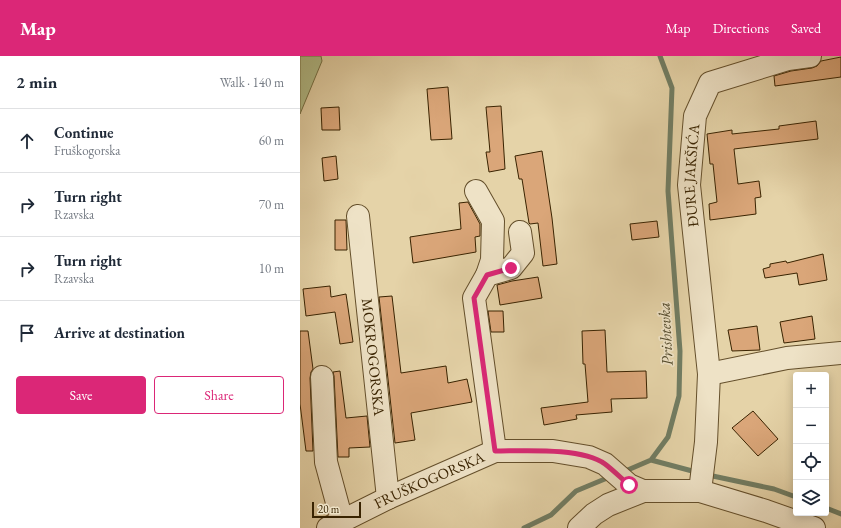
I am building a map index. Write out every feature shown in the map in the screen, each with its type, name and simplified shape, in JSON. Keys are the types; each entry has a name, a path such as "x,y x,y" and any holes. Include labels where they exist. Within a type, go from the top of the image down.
{"street":[{"name":"ĐURE JAKŠIĆA","path":"700,491 706,442 708,374 689,185 695,116 710,83 788,59 810,56"},
{"path":"476,190 493,221 492,260 487,275 474,298 495,451"},
{"name":"MOKROGORSKA","path":"358,216 388,498"},
{"path":"487,275 511,268 523,253 520,232"},
{"path":"708,374 787,358 841,353"},
{"name":"FRUŠKOGORSKA","path":"322,377 326,462 335,524 388,498 495,451 553,451 590,457 604,464 636,488"},
{"path":"579,528 594,514 636,488 700,491 766,511 814,528"}],"green space":[{"path":"300,56 321,56 322,61 300,114"}],"building":[{"path":"841,57 841,77 775,86 774,76 791,71 812,68 817,66 821,61"},
{"path":"448,87 452,139 431,140 427,89"},
{"path":"501,106 505,169 489,172 486,152 490,152 486,107"},
{"path":"339,107 340,130 322,130 321,108"},
{"path":"816,121 818,139 734,149 738,184 759,181 761,197 755,198 756,214 710,220 709,204 717,202 713,164 710,164 707,134 732,130 732,134 779,129 779,126"},
{"path":"542,151 557,264 543,266 538,223 529,223 522,179 519,179 515,156"},
{"path":"336,156 338,179 324,181 322,158"},
{"path":"468,202 480,224 480,236 475,237 476,252 413,263 410,237 461,229 459,203"},
{"path":"335,220 346,220 347,250 335,250"},
{"path":"657,221 659,237 632,240 630,224"},
{"path":"823,254 827,280 799,285 797,273 765,278 763,269 770,267 770,264 786,261 787,263"},
{"path":"538,277 542,298 500,305 497,285"},
{"path":"330,286 331,297 346,294 353,342 340,344 335,312 306,316 303,289"},
{"path":"392,296 401,373 446,366 448,383 467,379 472,402 411,413 415,440 395,443 379,297"},
{"path":"488,311 503,311 504,332 491,332"},
{"path":"812,316 815,339 784,343 780,322"},
{"path":"757,326 760,350 732,351 728,330"},
{"path":"605,330 607,372 646,371 647,398 611,399 612,412 576,415 577,419 544,425 541,408 588,402 585,364 583,364 582,331"},
{"path":"300,331 308,331 313,369 310,378 313,451 306,451 300,404"},
{"path":"340,371 346,418 367,416 370,447 349,448 349,457 338,457 333,372"},
{"path":"753,411 778,439 758,456 732,428"}],"waterway":[{"name":"Prishtevka","path":"623,472 651,460 668,437 679,396 680,351 668,191 672,88 660,56"},
{"path":"651,460 696,472"},
{"path":"708,475 774,489 793,496"},
{"name":"Prishtevka","path":"524,528 551,515 576,491 612,476"},
{"path":"829,509 841,514"}],"route":[{"path":"511,268 487,275 474,298 495,451 553,451 590,457 604,464 629,485"}]}
